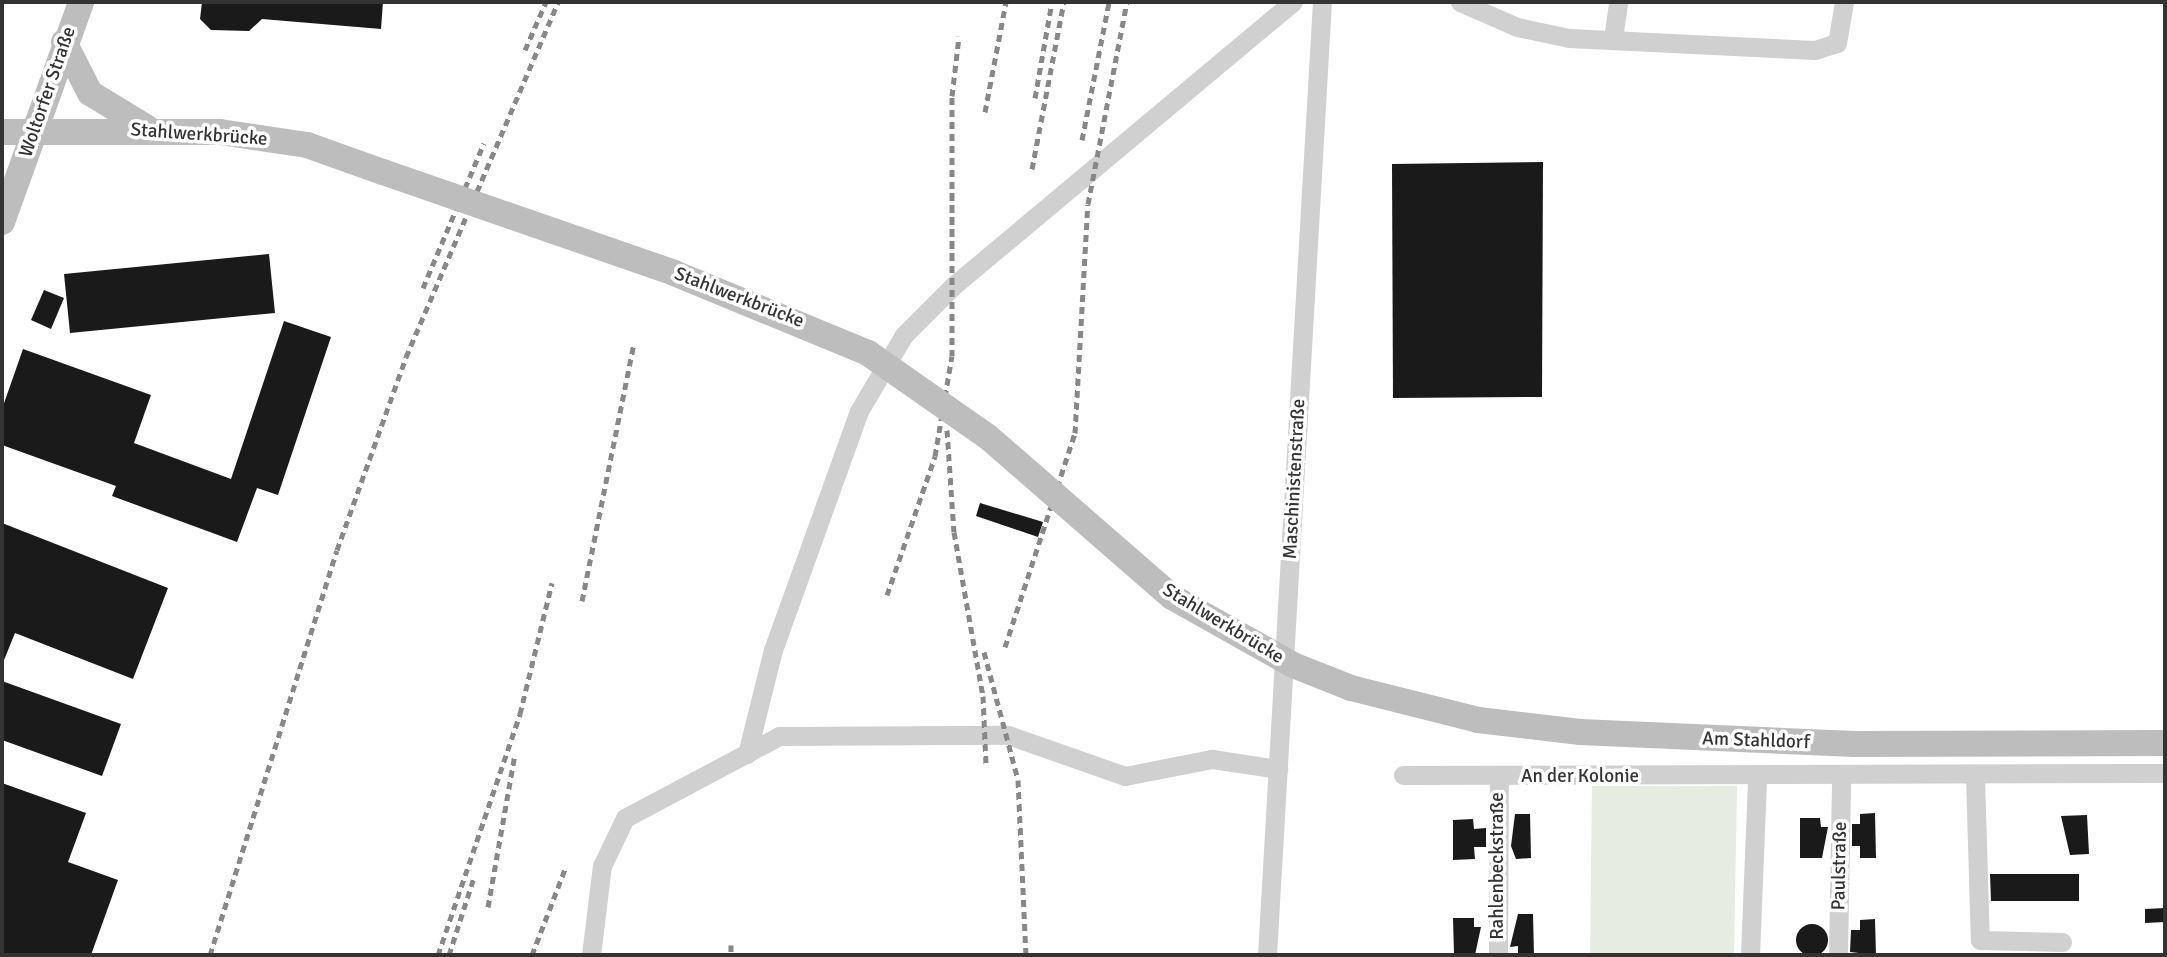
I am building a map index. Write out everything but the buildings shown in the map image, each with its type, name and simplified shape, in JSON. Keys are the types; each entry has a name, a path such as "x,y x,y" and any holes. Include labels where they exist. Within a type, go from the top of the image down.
{"main road":[{"name":"Woltorfer Straße","path":"2,218 64,42 81,2"},
{"path":"64,42 90,93 150,130"},
{"name":"Stahlwerkbrücke","path":"2,132 150,130 307,145 698,282 869,353 988,437 1172,597 1293,666 1351,688"},
{"name":"Am Stahldorf","path":"1351,688 1478,720 1580,732 1855,744 2165,743"}],"street":[{"path":"747,754 773,650 859,411 904,335 953,286 1293,2"},
{"path":"1460,2 1543,33 1827,49 1837,43 1844,2"},
{"path":"1613,39 1618,2"},
{"name":"Maschinistenstraße","path":"1267,955 1324,3"},
{"path":"591,955 602,866 625,818 792,732 985,732 1125,776 1212,759 1278,769"},
{"name":"An der Kolonie","path":"1403,775 1757,778 2165,773"},
{"name":"Rahlenbeckstraße","path":"1498,955 1499,776"},
{"path":"1975,776 1980,940 2062,942"},
{"name":"Paulstraße","path":"1838,955 1841,777"},
{"path":"1750,955 1757,778"}],"shaded area":[{"path":"1592,786 1737,786 1734,955 1590,955"}],"railway":[{"path":"525,50 546,2"},
{"path":"210,955 337,550 406,357 558,2"},
{"path":"985,112 1006,2"},
{"path":"1035,98 1052,2"},
{"path":"1032,169 1064,2"},
{"path":"1082,140 1109,2"},
{"path":"1005,647 1075,433 1088,204 1127,2"},
{"path":"887,595 935,456 952,356 952,96 959,36"},
{"path":"423,288 484,143"},
{"path":"582,601 634,344"},
{"path":"947,430 954,532 983,696 986,766"},
{"path":"438,955 520,714 552,583"},
{"path":"984,652 1018,780 1026,955"},
{"path":"488,907 515,754"},
{"path":"532,955 565,869"},
{"path":"449,955 474,877"},
{"path":"731,945 731,955"}]}
